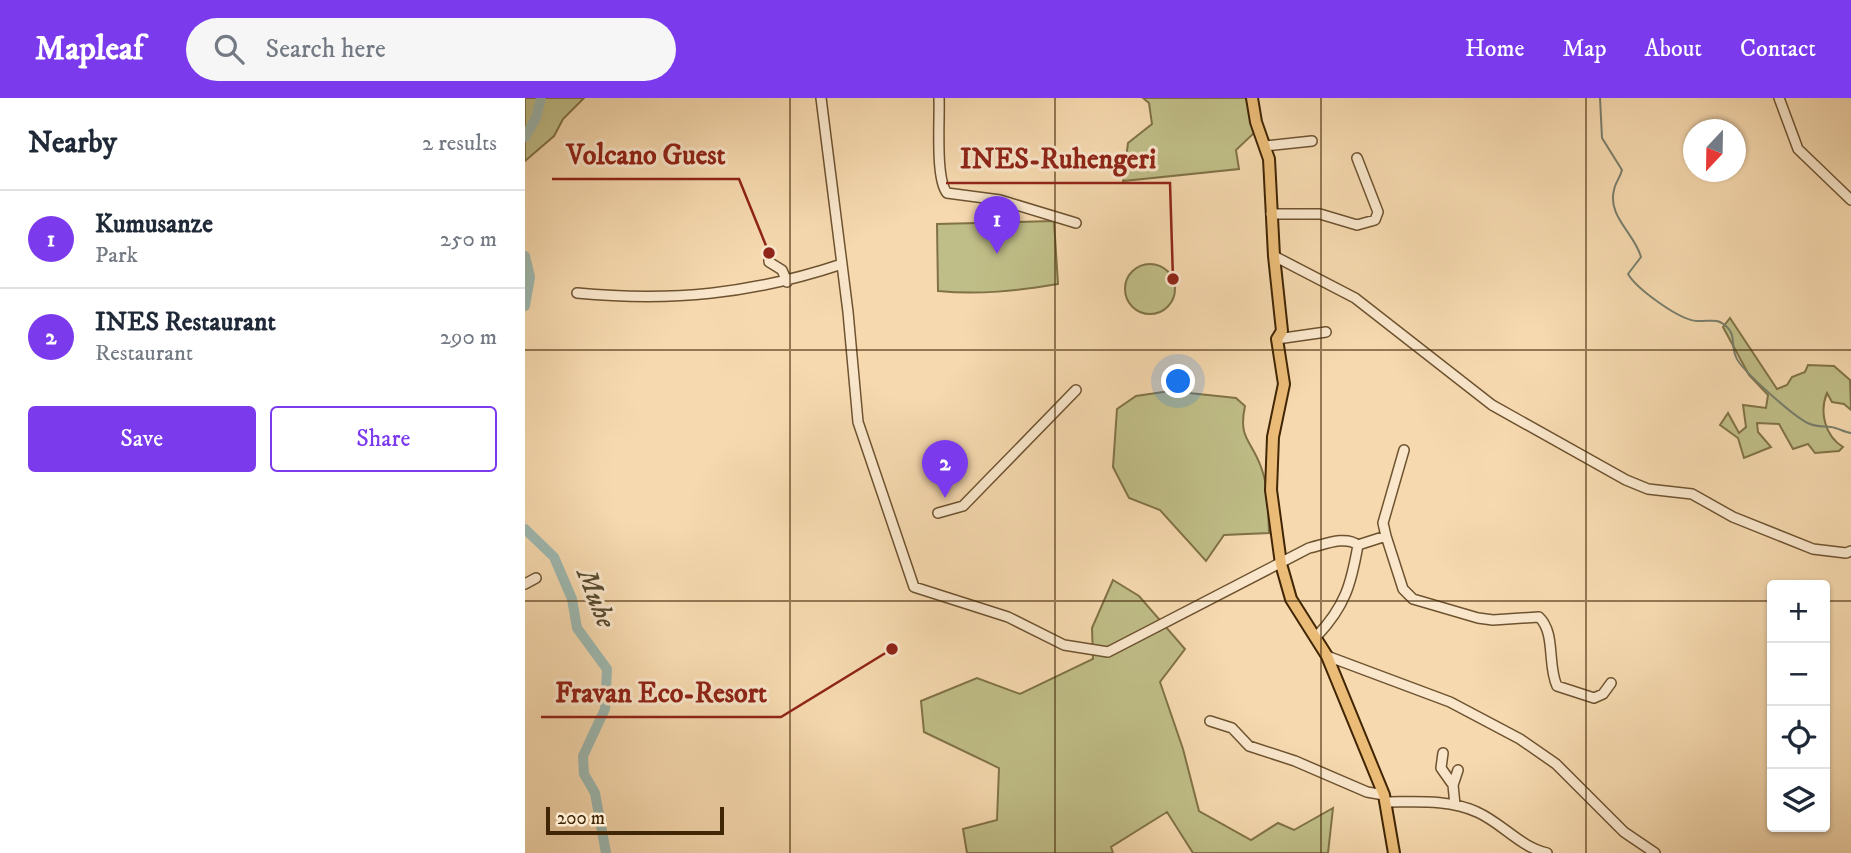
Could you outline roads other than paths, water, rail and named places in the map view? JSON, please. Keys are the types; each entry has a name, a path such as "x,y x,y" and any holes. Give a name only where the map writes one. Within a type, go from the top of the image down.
{"main road":[{"path":"1252,98 1271,173 1273,256 1282,331 1277,339 1284,384 1273,437 1271,490 1281,564 1291,599 1317,636 1327,656 1385,799 1394,853"}],"street":[{"path":"821,98 858,422 914,587 1008,617 1063,645 1108,652 1319,546 1341,541 1353,541 1358,545"},
{"path":"939,98 941,166 947,194 1000,200 1076,223"},
{"path":"1779,98 1798,149 1851,200"},
{"path":"1265,146 1312,141"},
{"path":"1271,214 1321,214 1357,225 1375,220 1378,212 1357,158"},
{"path":"769,251 768,262 782,270 787,282"},
{"path":"1273,256 1355,298 1492,405 1626,480 1647,489 1692,494 1733,517 1813,549 1846,553 1851,551"},
{"path":"577,293 667,298 703,296 745,286 787,282 842,264"},
{"path":"1277,339 1326,332"},
{"path":"938,513 963,506 1076,390"},
{"path":"1404,450 1383,523 1403,589 1413,599 1486,620 1539,617 1548,634 1550,666 1557,686 1594,698 1603,694 1611,683"},
{"path":"1358,545 1386,536"},
{"path":"1317,636 1336,615 1351,583 1358,545"},
{"path":"525,584 536,578"},
{"path":"1327,656 1450,702 1510,733 1556,764 1624,832 1655,853"},
{"path":"1210,721 1232,729 1249,746 1295,761 1385,799 1455,804 1478,812 1532,849 1547,853"},
{"path":"1443,752 1441,768 1453,785"},
{"path":"1455,804 1453,785 1458,770"}],"waterway":[{"name":"Muhe","path":"525,137 536,118 541,98"},
{"path":"1600,98 1602,138 1622,170 1615,185 1614,208 1641,257 1628,274 1649,295 1670,310 1689,319 1723,324 1730,330 1740,363 1793,413 1813,425 1851,433"},
{"name":"Muhe","path":"525,256 530,277 525,306"},
{"name":"Muhe","path":"525,529 554,557 572,599 577,628 607,669 605,709 583,756 584,774 595,793 606,853"}],"place":[{"name":"Volcano Guest","path":"769,253"},
{"name":"Kumusanze","path":"997,254"},
{"name":"INES-Ruhengeri","path":"1173,279"},
{"name":"INES Restaurant","path":"945,498"},
{"name":"Fravan Eco-Resort","path":"892,649"}]}
